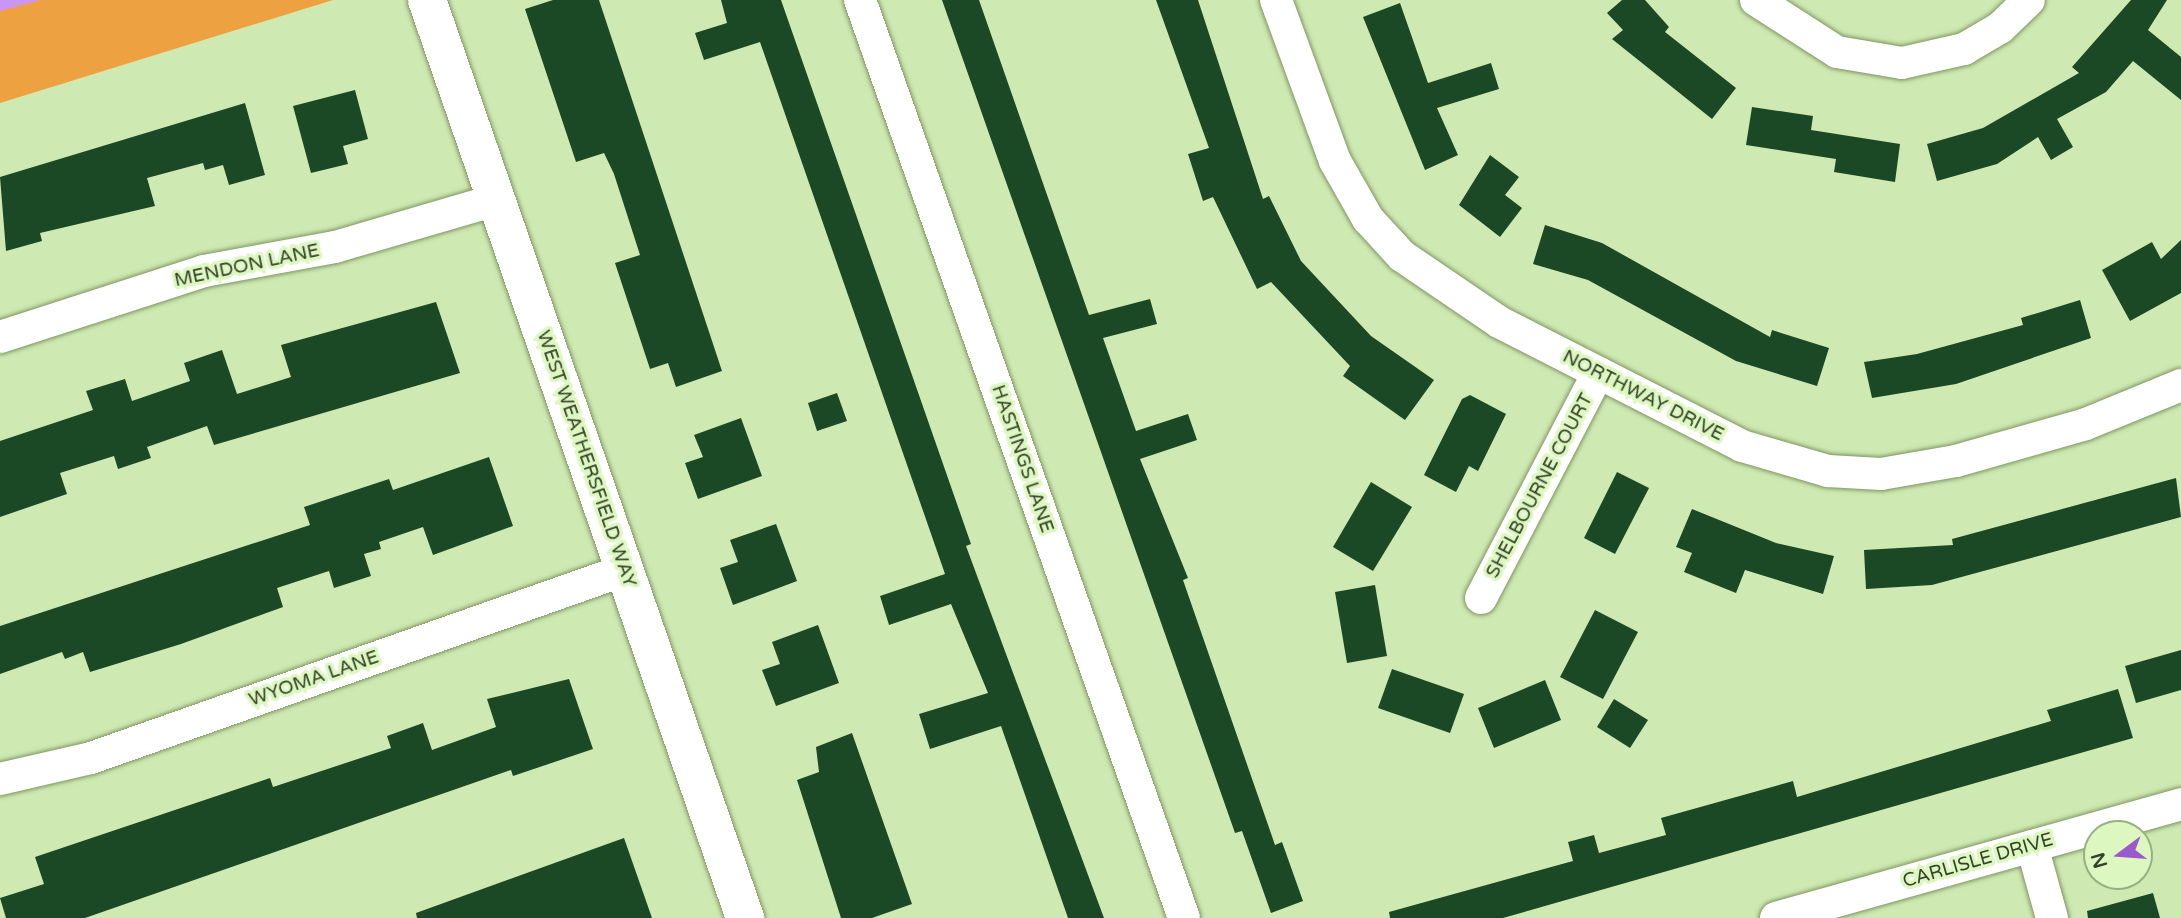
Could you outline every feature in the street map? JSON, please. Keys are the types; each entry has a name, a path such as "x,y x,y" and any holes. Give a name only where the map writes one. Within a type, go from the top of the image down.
{"street":[{"name":"WEST WEATHERSFIELD WAY","path":"427,0 745,918"},
{"name":"HASTINGS LANE","path":"860,0 1184,918"},
{"name":"NORTHWAY DRIVE","path":"1276,0 1335,161 1382,236 1426,278 1598,373 1772,458 1854,474 1956,461 2086,424 2181,385"},
{"path":"1756,0 1837,52 1902,63 1964,49 2000,29 2029,0"},
{"name":"MENDON LANE","path":"0,337 204,271 335,247 496,200"},
{"name":"SHELBOURNE COURT","path":"1481,598 1598,373"},
{"name":"WYOMA LANE","path":"0,779 91,758 625,570"},
{"name":"CARLISLE DRIVE","path":"1776,918 2181,804"},
{"path":"2032,846 2052,918"}],"shaded area":[{"path":"0,0 333,0 0,103"},
{"path":"0,0 41,0 0,11"}],"building":[{"path":"553,0 599,0 722,371 676,387 668,363 650,369 615,263 640,255 614,174 604,153 576,162 525,9"},
{"path":"721,0 781,0 971,544 966,546 1104,918 1068,918 1001,726 930,749 919,714 988,693 951,604 889,625 880,596 945,574 760,42 704,60 695,33 727,23"},
{"path":"942,0 979,0 1089,315 1150,299 1157,324 1103,338 1136,431 1188,414 1197,440 1140,459 1188,578 1183,580 1275,845 1282,842 1303,901 1271,913 1242,831 1235,833"},
{"path":"1156,0 1198,0 1263,199 1269,196 1301,261 1371,336 1434,380 1405,420 1343,376 1350,366 1271,282 1257,289 1213,197 1203,201 1188,154 1209,148"},
{"path":"1622,0 1645,0 1669,27 1665,32 1736,88 1712,119 1612,39 1623,30 1607,13"},
{"path":"2131,0 2167,0 2148,30 2181,57 2181,100 2133,61 2106,92 2057,119 2073,147 2051,160 2038,137 1997,164 1937,181 1927,144 1983,128 2079,73 2072,67"},
{"path":"1400,3 1428,83 1491,63 1499,89 1437,108 1458,155 1425,170 1363,17"},
{"path":"355,90 368,139 343,146 348,164 311,173 293,106"},
{"path":"245,103 265,175 229,185 223,165 205,170 203,163 147,178 155,206 40,233 42,241 6,251 0,177"},
{"path":"1752,107 1813,116 1811,130 1900,144 1895,182 1834,172 1836,159 1746,145"},
{"path":"1490,155 1519,177 1505,195 1522,208 1500,237 1459,205"},
{"path":"1545,225 1602,243 1770,337 1772,330 1829,348 1817,386 1736,361 1588,280 1533,264"},
{"path":"2181,240 2181,293 2130,321 2102,270 2152,242 2161,259"},
{"path":"2080,300 2091,338 1956,384 1872,398 1864,362 1917,354 2023,325 2021,318"},
{"path":"436,302 460,373 214,445 207,426 147,447 151,458 118,469 114,456 60,473 67,494 0,517 0,441 93,410 86,391 125,379 132,401 190,381 184,363 222,350 237,394 291,377 281,345"},
{"path":"837,393 847,421 817,431 808,403"},
{"path":"1470,395 1506,414 1478,471 1469,466 1456,492 1424,475 1462,399"},
{"path":"741,418 762,476 698,499 685,463 703,457 694,435"},
{"path":"489,457 513,526 433,555 423,527 379,542 381,549 364,554 371,576 334,588 329,571 277,588 283,607 181,644 90,672 83,652 65,659 62,652 0,674 0,626 310,525 304,507 389,479 393,490"},
{"path":"1617,472 1649,488 1615,554 1584,538"},
{"path":"2176,478 2181,517 1932,585 1866,589 1864,550 1953,545 1952,539"},
{"path":"1371,482 1412,507 1373,571 1333,547"},
{"path":"1692,509 1776,543 1834,556 1823,594 1745,570 1736,593 1684,572 1692,553 1676,547"},
{"path":"776,524 797,581 733,605 720,568 738,562 730,540"},
{"path":"1375,585 1387,656 1347,663 1335,592"},
{"path":"1595,610 1638,632 1603,699 1560,677"},
{"path":"818,625 839,683 776,706 762,670 780,664 772,642"},
{"path":"2181,650 2181,690 2136,703 2125,666"},
{"path":"1392,669 1464,694 1450,733 1378,708"},
{"path":"569,679 593,749 513,776 511,770 85,918 6,918 0,898 44,884 35,857 270,778 273,787 391,748 387,736 423,723 432,750 496,727 487,699"},
{"path":"1545,680 1561,720 1494,748 1478,708"},
{"path":"2118,689 2133,738 1503,918 1390,918 1389,912 1573,861 1568,842 1594,835 1599,853 1666,835 1661,818 1793,781 1797,797 2051,721 2047,710"},
{"path":"1614,699 1648,720 1630,748 1597,727"},
{"path":"852,733 912,904 872,918 841,918 797,780 819,772 816,747"},
{"path":"624,838 652,918 417,918 416,913"},
{"path":"2153,893 2160,918 2088,918 2087,911"}]}
